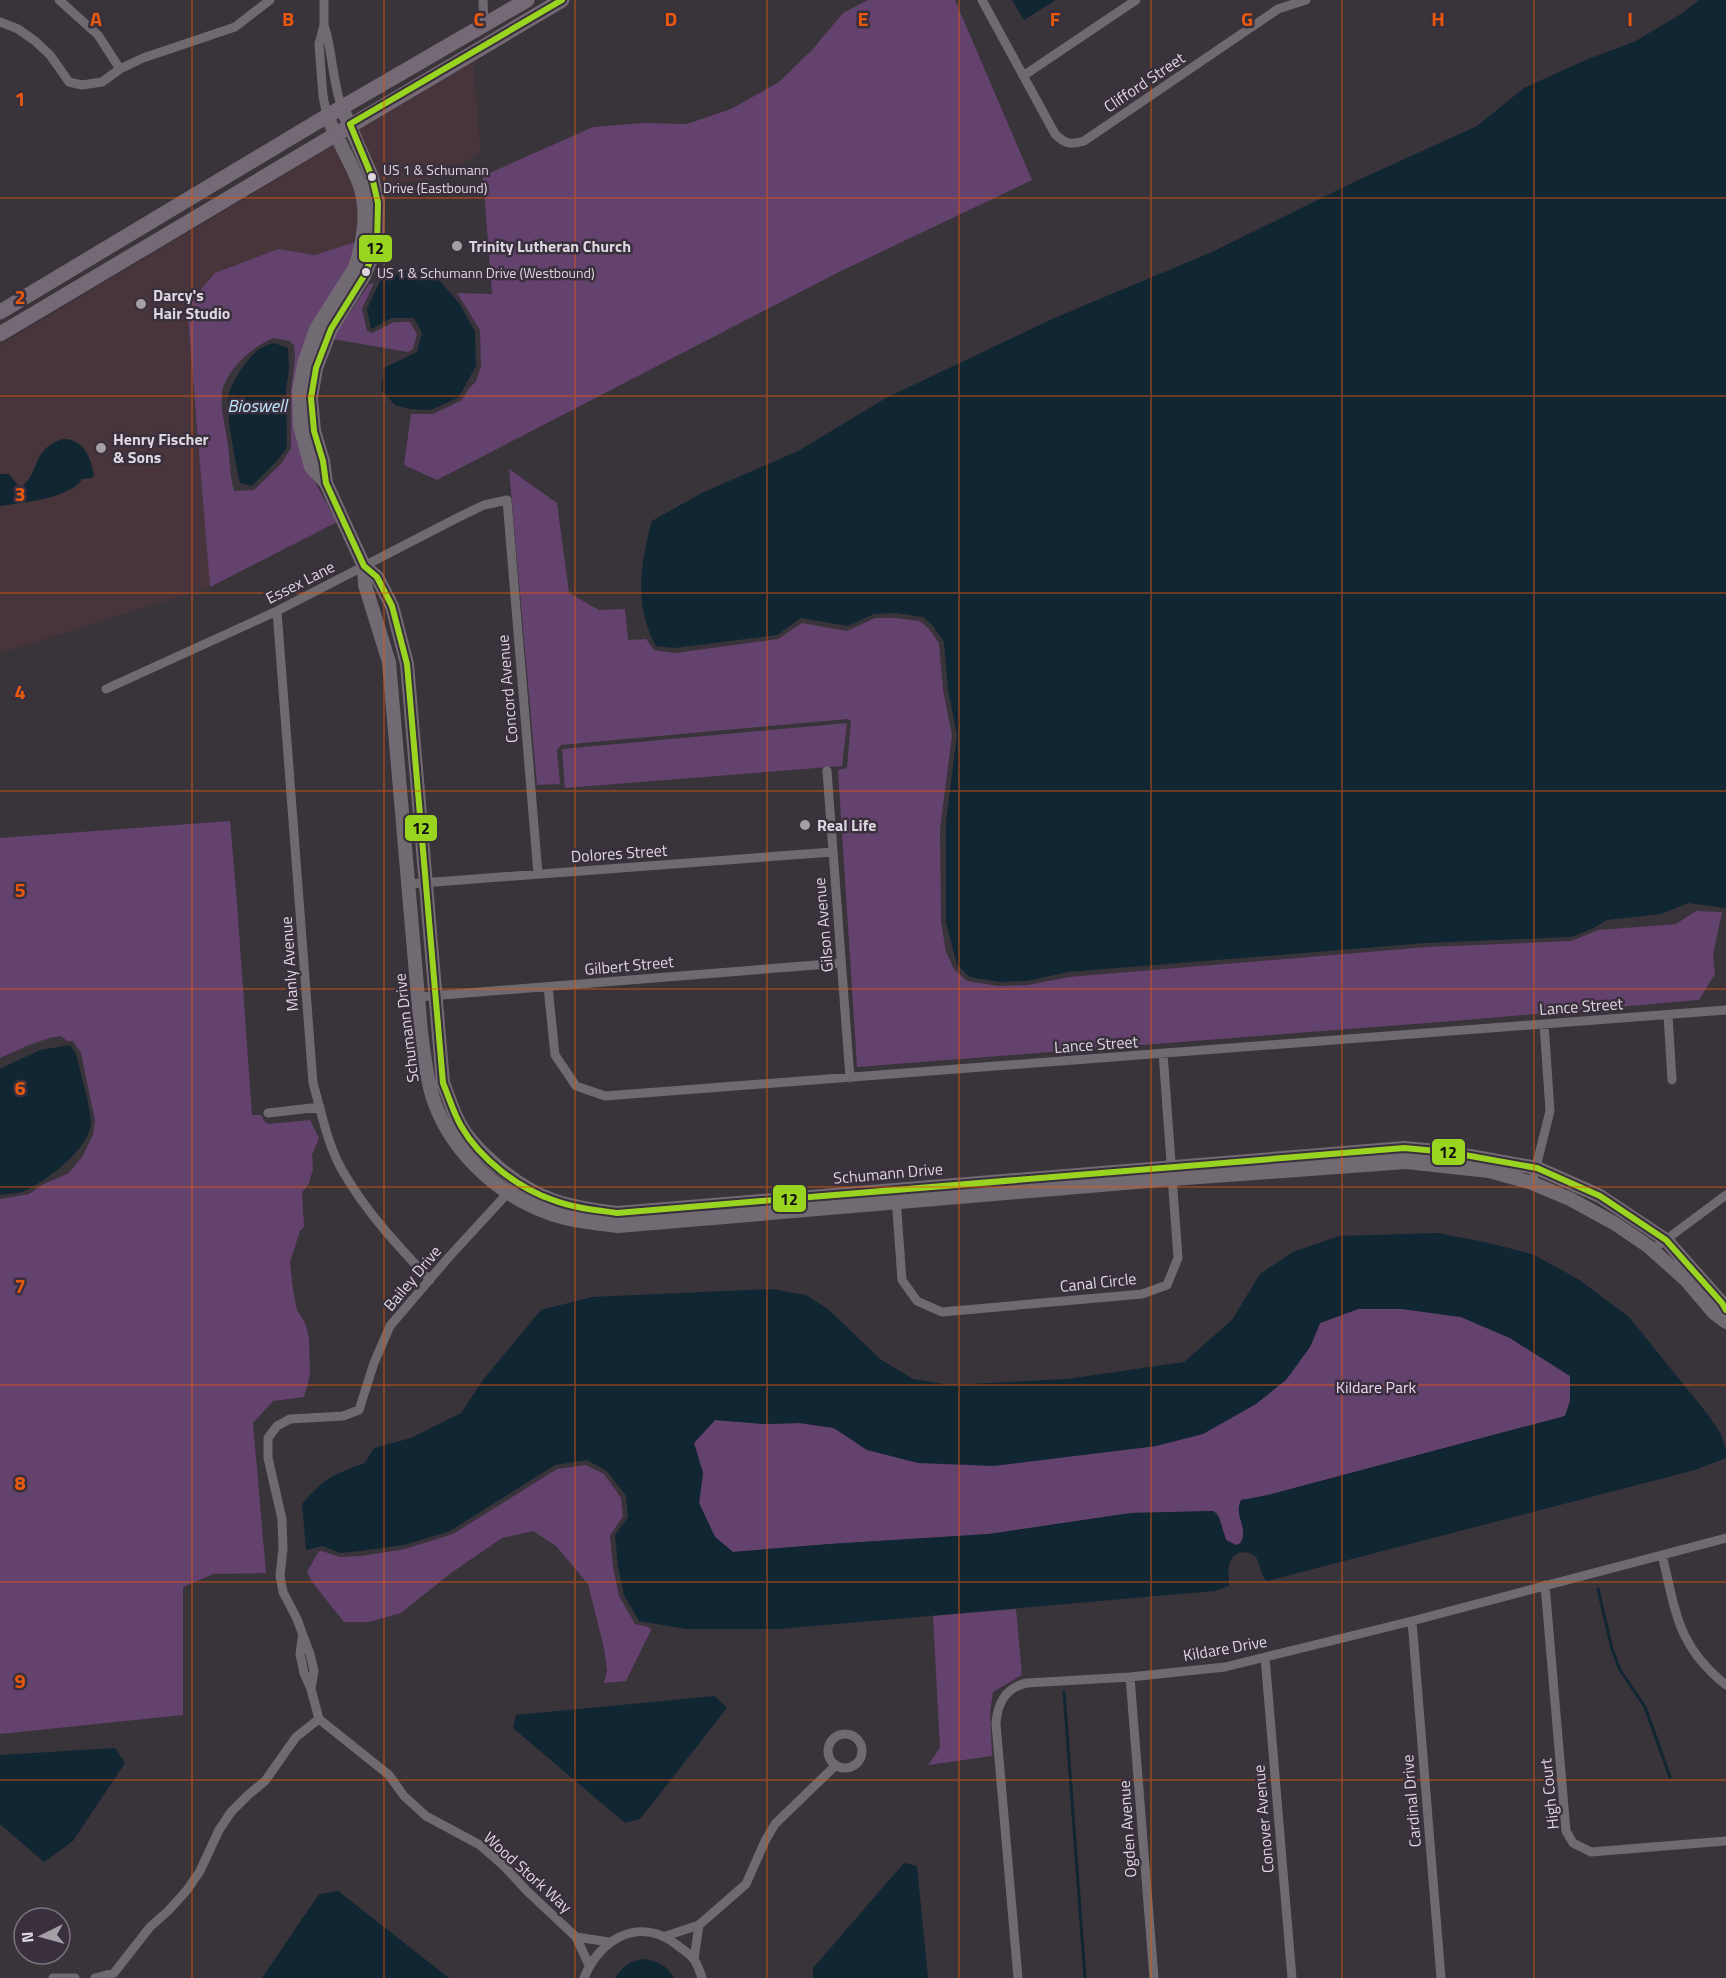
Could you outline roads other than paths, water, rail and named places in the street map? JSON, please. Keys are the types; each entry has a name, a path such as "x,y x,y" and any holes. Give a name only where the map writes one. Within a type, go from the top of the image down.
{"main road":[{"path":"0,312 327,116 527,0"},
{"path":"0,334 562,0"}],"street":[{"path":"59,0 98,35 120,69"},
{"path":"0,22 18,29 35,41 50,55 69,82 82,86 102,82 120,69 143,58 235,27 270,0"},
{"path":"324,0 324,25 319,44 327,116"},
{"path":"483,0 484,25"},
{"path":"982,0 1023,76 1136,0"},
{"path":"1278,9 1287,0"},
{"name":"Clifford Street","path":"1023,76 1056,134 1062,141 1073,145 1084,141 1278,9 1306,0"},
{"path":"324,25 330,42 332,70 342,108"},
{"name":"Schumann Drive","path":"342,108 372,177 378,203 376,245 364,276 331,329 316,368 311,398 314,431 323,461 326,483 364,566 365,585 389,666 418,997 427,1074 442,1121 473,1163 507,1194 547,1213 618,1226 896,1195"},
{"name":"Schumann Drive","path":"326,483 311,467 300,426 299,391 304,364 316,330 354,269 362,241 365,208 360,184 327,116"},
{"name":"Essex Lane","path":"106,689 276,611 484,505 507,500"},
{"name":"Concord Avenue","path":"507,500 538,874"},
{"name":"Schumann Drive","path":"364,566 377,577 392,606 407,664 443,1083 460,1125 482,1153 517,1183 545,1199 581,1209 616,1212 896,1195 1172,1173 1404,1148 1448,1152 1537,1168 1600,1196 1666,1240 1726,1310"},
{"name":"Manly Avenue","path":"276,611 313,1083 329,1140 344,1174 374,1218 430,1280"},
{"path":"389,666 407,664"},
{"path":"399,774 416,771"},
{"name":"Gilson Avenue","path":"827,771 850,1078"},
{"name":"Dolores Street","path":"408,884 832,852"},
{"name":"Gilbert Street","path":"418,997 842,963"},
{"name":"Lance Street","path":"548,987 555,1055 576,1086 605,1096 1726,1010"},
{"path":"1668,1015 1672,1080"},
{"path":"1532,1183 1550,1111 1544,1024"},
{"name":"Canal Circle","path":"896,1195 902,1280 917,1301 942,1312 1142,1294 1167,1285 1178,1258 1163,1053"},
{"path":"268,1113 320,1107"},
{"name":"Schumann Drive","path":"1172,1173 1406,1162 1489,1172 1532,1183 1570,1199 1614,1223 1652,1250 1686,1280 1714,1313 1726,1323"},
{"name":"Bailey Drive","path":"319,1719 311,1689 314,1671 310,1654 297,1619 283,1592 280,1576 283,1548 282,1518 268,1458 268,1438 277,1426 290,1419 343,1416 359,1410 374,1363 390,1326 517,1183"},
{"path":"1652,1250 1726,1195"},
{"name":"Kildare Drive","path":"1018,1978 996,1724 998,1709 1006,1694 1022,1684 1130,1677 1225,1667 1412,1621 1726,1538"},
{"path":"1662,1555 1686,1640 1699,1660 1726,1685"},
{"name":"High Court","path":"1545,1585 1566,1831 1573,1843 1591,1852 1726,1841"},
{"name":"Cardinal Drive","path":"1412,1621 1441,1978"},
{"name":"Conover Avenue","path":"1265,1658 1292,1978"},
{"name":"Ogden Avenue","path":"1130,1677 1154,1978"},
{"path":"95,1978 114,1976 150,1927 187,1890 200,1871 219,1830 231,1812 265,1781 296,1737 319,1719"},
{"name":"Wood Stork Way","path":"319,1719 389,1775 404,1796 426,1816 480,1845 488,1852 576,1937 589,1965"},
{"path":"666,1936 699,1924 746,1884 775,1824 836,1765"},
{"path":"694,1959 699,1924"},
{"path":"584,1978 589,1965 609,1942 616,1937 634,1932 666,1936 694,1959 702,1978"},
{"name":"Wood Stork Way","path":"576,1937 609,1942"},
{"path":"53,1978 75,1978"}],"water":[{"path":"1012,0 1056,0 1024,20"},
{"path":"1699,0 1726,0 1726,908 1688,903 1661,914 1607,920 1571,937 1426,943 1068,972 1027,981 999,982 970,977 957,965 946,922 946,823 957,735 948,689 944,642 933,626 923,617 896,613 874,614 848,626 801,618 777,635 674,648 656,646 644,616 641,585 644,552 652,521 702,493 800,450 886,398 1052,319 1212,252 1354,182 1477,126 1524,88 1588,59 1634,42 1681,14"},
{"path":"408,270 436,277 460,304 475,332 476,366 459,397 431,410 409,409 395,405 381,390 384,368 417,352 422,333 414,318 392,318 371,329 367,309 380,281"},
{"name":"Bioswell","path":"274,343 288,348 287,447 277,461 252,486 240,483 230,426 229,394 236,378 253,355 260,348"},
{"path":"63,439 76,442 85,451 93,469 92,478 82,479 68,491 57,495 0,506 0,474 9,474 18,486 23,486 29,480 46,448"},
{"path":"70,1045 76,1054 87,1097 91,1122 89,1132 76,1152 56,1171 24,1191 0,1195 0,1069 40,1050"},
{"path":"1437,1233 1532,1254 1578,1279 1629,1317 1709,1416 1721,1434 1726,1449 1726,1458 1695,1470 1267,1581 1254,1556 1247,1552 1239,1553 1232,1558 1229,1564 1229,1586 1215,1591 779,1629 686,1629 639,1621 624,1595 618,1566 615,1535 628,1517 626,1496 607,1471 587,1460 555,1465 450,1531 404,1545 360,1551 340,1553 323,1546 306,1550 302,1504 310,1495 330,1478 365,1463 374,1448 411,1438 461,1413 483,1380 541,1310 592,1297 772,1289 806,1295 828,1309 880,1359 913,1379 949,1385 1067,1379 1184,1362 1232,1320 1260,1274 1293,1252 1339,1236","holes":["1358,1309 1402,1309 1461,1317 1510,1338 1570,1376 1570,1401 1565,1416 1268,1495 1241,1500 1239,1512 1243,1538 1240,1544 1236,1545 1226,1540 1219,1517 1213,1511 1131,1513 989,1534 733,1552 715,1537 699,1503 703,1473 694,1443 715,1420 765,1424 800,1423 834,1428 867,1450 918,1463 994,1466 1156,1446 1203,1434 1256,1404 1286,1380 1310,1347 1320,1323"]},
{"path":"715,1696 727,1708 640,1819 625,1823 513,1728 516,1715"},
{"path":"115,1748 125,1763 73,1841 44,1862 0,1824 0,1755"},
{"path":"904,1863 917,1866 928,1978 813,1978 813,1968"},
{"path":"338,1891 449,1978 262,1978 319,1894"},
{"path":"643,1959 661,1964 674,1978 615,1978 627,1965"}],"waterway":[{"path":"1598,1589 1612,1649 1620,1670 1645,1707 1670,1777"},
{"path":"1064,1692 1085,1978"}],"place":[{"name":"US 1 & Schumann Drive (Eastbound)","path":"372,177"},
{"name":"Trinity Lutheran Church","path":"457,246"},
{"name":"US 1 & Schumann Drive (Westbound)","path":"366,272"},
{"name":"Darcy's Hair Studio","path":"141,304"},
{"name":"Henry Fischer & Sons","path":"101,448"},
{"name":"Real Life","path":"805,825"}],"park label":[{"name":"Kildare Park","path":"1376,1387"}]}
